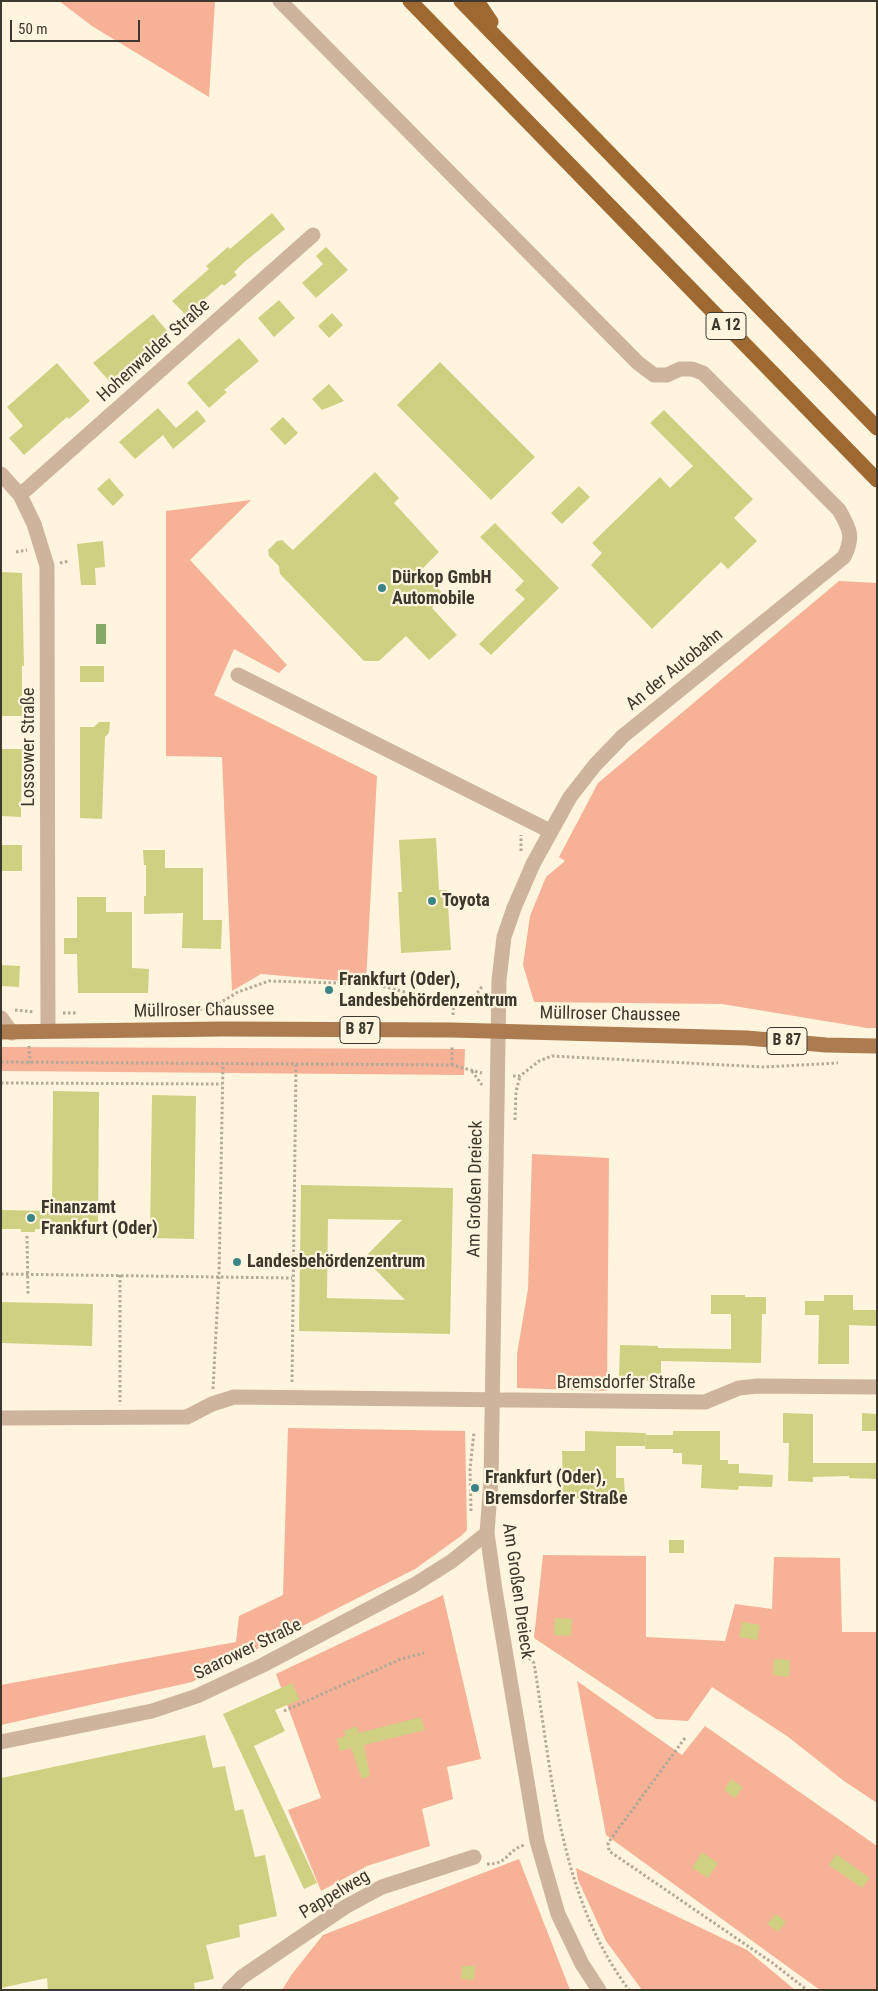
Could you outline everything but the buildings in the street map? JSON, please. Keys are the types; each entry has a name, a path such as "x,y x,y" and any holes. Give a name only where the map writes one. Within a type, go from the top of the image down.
{"highway":[{"name":"A 12","path":"410,1 877,480"},
{"name":"A 12","path":"461,1 877,428"},
{"path":"477,1 516,58"}],"main road":[{"name":"Müllroser Chaussee","path":"6,1033 222,1029 498,1031 748,1038 826,1045 877,1046"}],"street":[{"name":"An der Autobahn","path":"280,1 638,363 654,375 667,375 680,369 692,369 703,373 839,510 850,529 849,546 844,557 623,736 595,765 575,791 550,830 514,908 504,937 499,980 498,1031"},
{"name":"Hohenwalder Straße","path":"20,495 313,235"},
{"name":"Lossower Straße","path":"1,474 20,495 34,524 43,548 47,566 48,1032"},
{"path":"238,675 550,830"},
{"name":"Müllroser Chaussee","path":"6,1014 6,1033"},
{"name":"Am Großen Dreieck","path":"498,1031 491,1480 487,1533 537,1841 558,1914 582,1964 599,1990"},
{"name":"Bremsdorfer Straße","path":"1,1418 187,1417 212,1404 234,1398 705,1402 739,1388 758,1386 877,1387"},
{"name":"Saarower Straße","path":"1,1742 152,1711 197,1696 263,1665 414,1585 452,1561 487,1533"},
{"name":"Pappelweg","path":"229,1990 242,1977 345,1907 382,1887 474,1857"}],"path":[{"path":"177,1013 213,1007 238,992 270,982 374,984 428,998 454,1000"},
{"path":"6,1014 85,1013"},
{"path":"1,1062 452,1065 497,1075 520,1076 539,1061 552,1056 764,1067 842,1063"},
{"path":"212,1404 219,1276 223,1063"},
{"path":"292,1398 296,1064"},
{"path":"1,1082 222,1084"},
{"path":"27,1236 28,1294"},
{"path":"1,1274 292,1278"},
{"path":"120,1275 120,1417"},
{"path":"471,1513 470,1469 474,1430"},
{"path":"520,1650 534,1663 560,1824 573,1881 591,1926 629,1990"},
{"path":"284,1711 401,1659 424,1653"},
{"path":"685,1738 608,1843 609,1851 774,1964 807,1990"},
{"path":"474,1857 483,1864 499,1864 518,1847 537,1841"}],"shaded area":[{"path":"59,1 215,1 209,97 92,26"},
{"path":"251,500 190,560 287,665 279,673 234,649 214,695 377,776 366,983 261,974 232,991 222,757 166,756 166,511"},
{"path":"839,581 877,583 877,1028 867,1028 722,1004 534,1002 523,965 530,916 546,877 565,861 559,857 598,783"},
{"path":"96,624 106,624 106,644 96,644"},
{"path":"1,1047 465,1049 464,1075 1,1071"},
{"path":"532,1154 609,1158 607,1391 517,1388 517,1354 528,1289"},
{"path":"288,1428 465,1431 467,1530 415,1569 192,1682 1,1725 1,1685 236,1642 239,1616 283,1595"},
{"path":"543,1555 646,1556 646,1637 725,1641 735,1604 772,1609 774,1557 840,1558 842,1632 877,1632 877,1803 844,1781 787,1736 712,1687 688,1721 656,1719 534,1638"},
{"path":"443,1595 481,1759 447,1767 453,1799 422,1809 430,1846 367,1866 321,1891 288,1810 321,1798 276,1674"},
{"path":"577,1681 682,1755 705,1726 877,1846 877,1990 820,1990 606,1835"},
{"path":"519,1859 570,1990 282,1990 292,1974 323,1935"},
{"path":"576,1868 747,1950 795,1990 642,1990 606,1941 578,1880"}],"place":[{"name":"Dürkop GmbH Automobile","path":"382,588"},
{"name":"Toyota","path":"432,901"},
{"name":"Frankfurt (Oder), Landesbehördenzentrum","path":"329,990"},
{"name":"Finanzamt Frankfurt (Oder)","path":"31,1218"},
{"name":"Landesbehördenzentrum","path":"237,1262"},
{"name":"Frankfurt (Oder), Bremsdorfer Straße","path":"475,1488"}]}
